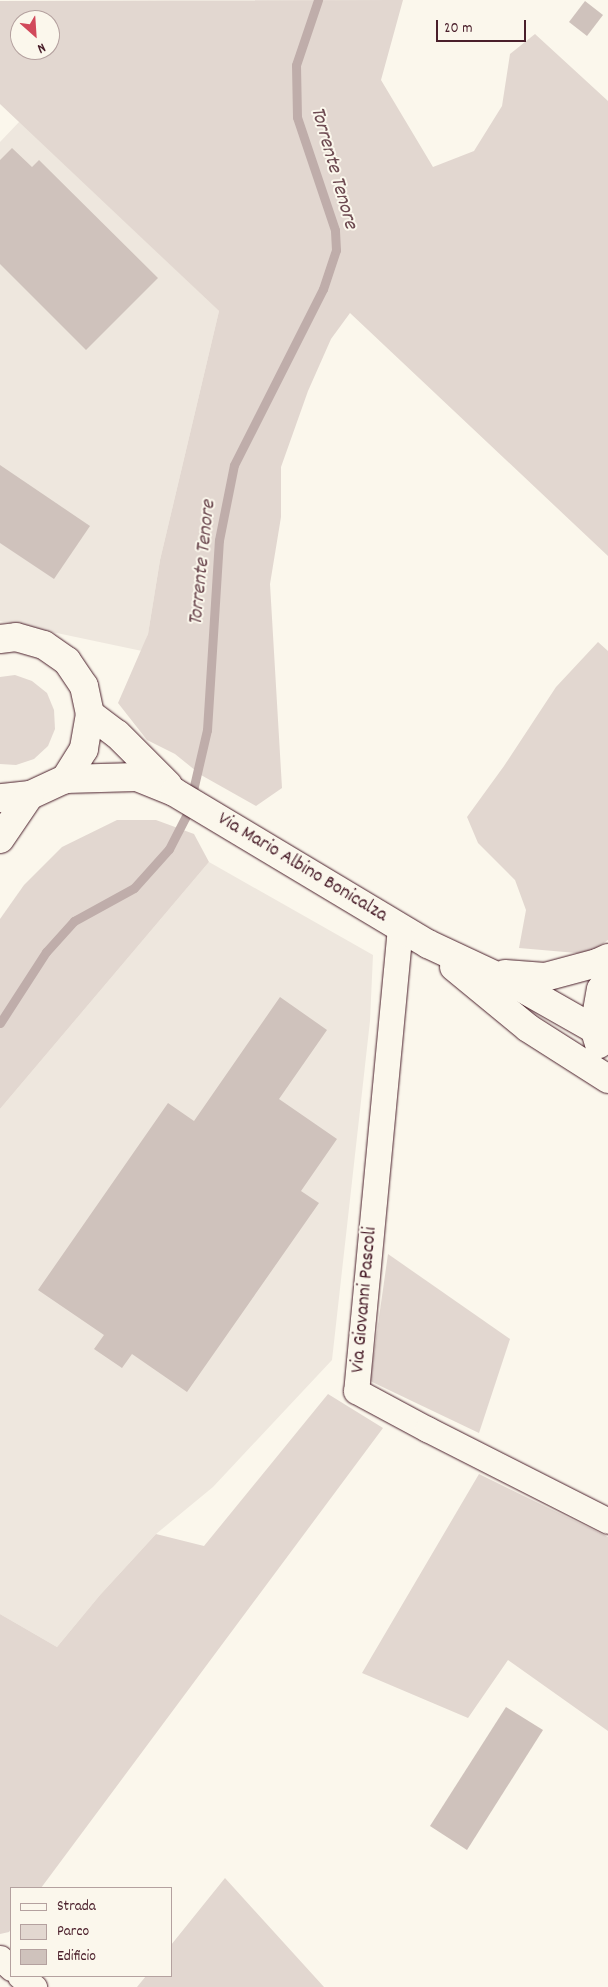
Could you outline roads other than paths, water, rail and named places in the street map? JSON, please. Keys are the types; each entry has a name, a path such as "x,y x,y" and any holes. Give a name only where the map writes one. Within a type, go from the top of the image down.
{"main road":[{"path":"0,639 16,637 44,645 67,661 84,686 90,714 84,749 66,779 30,795 0,798"},
{"name":"Via Mario Albino Bonicalza","path":"90,714 118,734 174,792"},
{"name":"Via Mario Albino Bonicalza","path":"66,779 137,777 174,792 428,944 520,987 603,1029"},
{"path":"0,839 30,795"},
{"name":"Via Mario Albino Bonicalza","path":"428,944 500,1006 535,1033 608,1079"},
{"path":"490,973 545,977 597,963 608,958"},
{"path":"608,979 601,990 608,1072"},
{"path":"500,1006 564,1028 603,1029"}],"street":[{"name":"Via Giovanni Pascoli","path":"400,927 356,1391 608,1521"},
{"path":"0,1958 10,1967"},
{"path":"21,1977 34,1987"}],"waterway":[{"name":"Torrente Tenore","path":"0,1023 46,952 74,921 134,888 169,849 188,812 207,730 219,540 234,465 323,289 336,250 335,230 297,117 296,65 318,0"}]}
